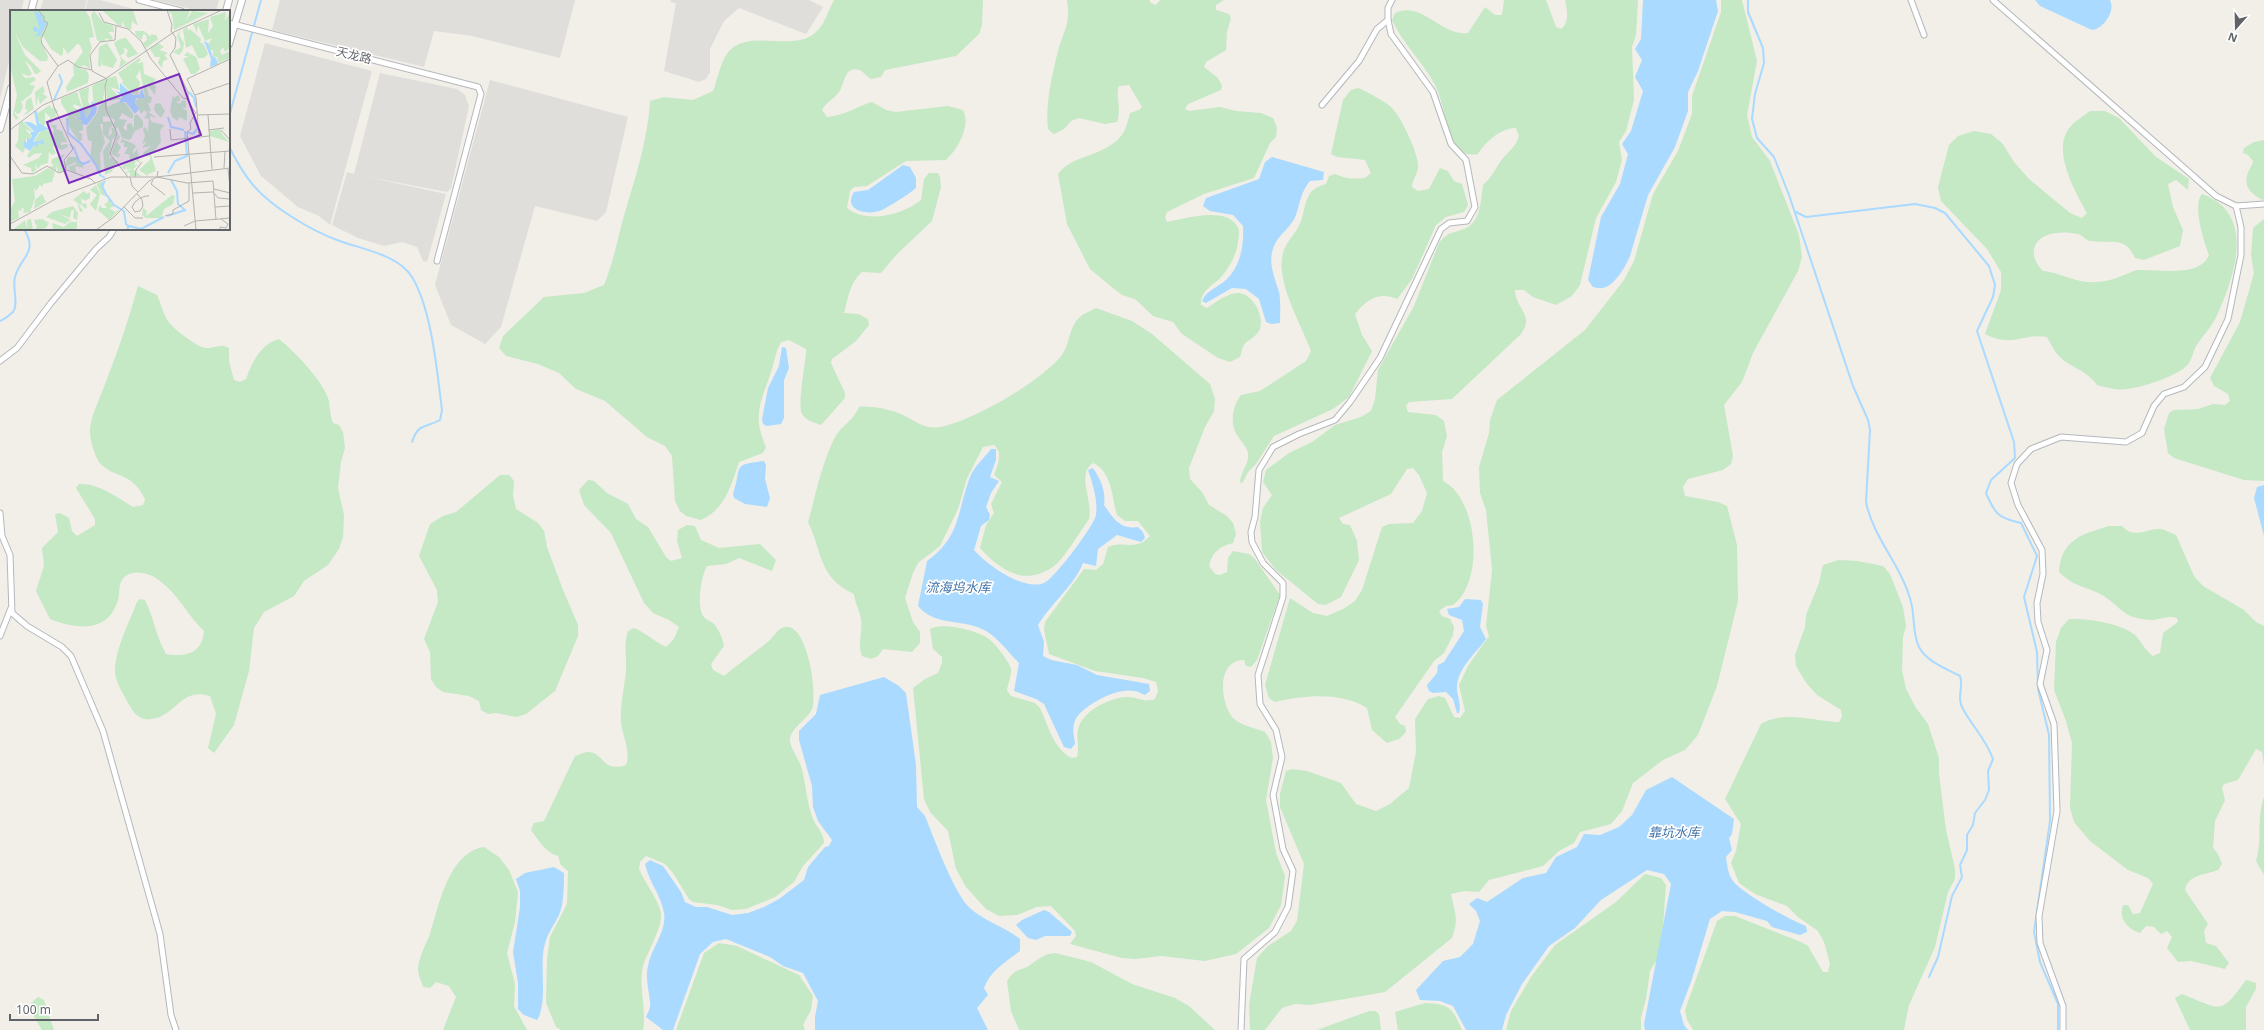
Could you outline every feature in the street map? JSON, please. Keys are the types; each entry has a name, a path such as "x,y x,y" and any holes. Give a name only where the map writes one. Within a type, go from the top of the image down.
{"street":[{"path":"31,10 34,0"},
{"path":"139,0 177,10"},
{"path":"226,10 229,0"},
{"path":"230,37 232,24 242,0"},
{"path":"1241,1030 1244,959 1275,932 1288,907 1293,871 1283,849 1273,795 1282,757 1276,730 1260,704 1258,675 1283,598 1284,587 1280,579 1263,563 1252,542 1257,475 1273,447 1299,434 1335,420 1350,402 1380,358 1438,232 1450,223 1467,221 1472,216 1475,207 1466,160 1451,144 1433,92 1391,34 1388,20 1388,8 1392,0"},
{"path":"1911,0 1924,35"},
{"path":"1993,0 2216,196 2236,206 2264,204"},
{"path":"1322,105 1359,61 1377,29 1388,20"},
{"name":"天龙路","path":"232,24 478,87 481,94 436,261"},
{"path":"0,129 10,92"},
{"path":"2063,1030 2063,1006 2040,943 2039,916 2057,811 2054,724 2040,684 2047,650 2038,622 2037,603 2043,574 2042,550 2018,504 2011,483 2017,464 2031,449 2061,437 2126,442 2142,433 2154,406 2164,394 2184,388 2205,367 2228,319 2241,255 2241,227 2236,206"},
{"path":"0,361 17,348 51,303 113,230"},
{"path":"0,513 2,536 10,555 12,613 27,626 62,647 72,656 103,731 160,934 171,1015 176,1030"},
{"path":"0,636 11,607"}],"shaded area":[{"path":"0,0 24,0 21,10 10,10 10,57 0,99"},
{"path":"43,0 87,0 84,10 40,10"},
{"path":"88,0 100,0 137,10 85,10"},
{"path":"155,0 219,0 216,10 195,10"},
{"path":"280,0 575,0 560,58 472,36 434,31 424,67 272,30"},
{"path":"671,0 809,0 823,7 806,34 739,8 724,21 710,49 710,72 706,79 699,82 664,71 676,3 670,2"},
{"path":"265,43 372,71 330,225 319,216 298,207 261,176 240,136"},
{"path":"380,73 457,89 465,95 469,106 451,188 447,192 363,176 446,194 427,262 423,261 417,247 402,242 384,246 358,238 332,225 347,172 354,174"},
{"path":"490,80 628,117 606,212 597,221 535,206 501,327 485,344 451,325 435,285"}],"green space":[{"path":"834,0 983,0 982,25 979,34 956,56 885,70 881,77 871,79 860,71 854,69 850,70 839,92 822,110 827,117 844,113 872,102 886,110 896,112 948,106 963,110 965,123 962,137 955,150 946,160 906,161 867,186 854,187 850,191 847,208 864,216 884,216 905,210 921,200 924,179 929,173 938,173 941,187 932,221 896,255 881,273 862,272 852,285 844,313 858,314 868,319 869,325 856,341 832,359 831,363 845,393 845,398 821,425 806,418 802,414 801,409 801,393 806,349 789,340 781,342 760,407 759,425 766,447 763,453 739,462 730,488 716,510 701,520 686,516 680,511 675,501 672,456 665,446 647,437 605,401 576,389 559,373 538,364 506,356 499,348 503,336 544,297 584,293 604,285 641,157 647,129 650,101 664,97 693,100 713,91 722,63 732,48 743,43 755,41 796,41 808,37 818,30 825,20"},
{"path":"1067,0 1149,0 1151,3 1156,5 1160,0 1224,0 1216,5 1216,10 1229,14 1231,18 1227,32 1226,50 1206,62 1204,67 1218,78 1222,86 1221,90 1188,104 1185,109 1189,111 1220,107 1236,111 1261,113 1273,118 1277,128 1276,137 1270,143 1254,178 1204,194 1167,212 1165,218 1167,222 1204,215 1214,215 1231,220 1238,228 1239,233 1237,246 1233,260 1222,276 1205,292 1201,300 1201,305 1207,308 1226,296 1238,293 1249,297 1257,307 1261,320 1259,331 1244,345 1240,357 1230,362 1218,358 1182,334 1173,322 1153,316 1135,299 1122,295 1090,269 1067,224 1058,174 1064,167 1114,143 1124,131 1130,113 1139,110 1142,107 1129,85 1119,86 1119,112 1117,122 1105,124 1079,118 1071,121 1064,129 1054,134 1048,129 1047,110 1053,70 1067,21"},
{"path":"1504,0 1546,0 1556,27 1561,29 1566,23 1567,19 1565,0 1638,0 1636,35 1632,47 1634,100 1626,131 1619,142 1622,160 1616,182 1596,218 1580,285 1572,296 1556,305 1533,297 1524,290 1515,290 1518,302 1524,312 1526,322 1520,335 1452,399 1409,402 1406,406 1408,412 1436,415 1444,421 1447,436 1442,452 1443,481 1455,490 1464,504 1470,522 1473,541 1473,560 1470,578 1463,594 1453,605 1446,606 1439,611 1442,616 1450,619 1454,627 1453,635 1444,653 1434,661 1395,717 1400,724 1405,726 1406,732 1399,739 1387,743 1372,730 1367,708 1357,703 1346,699 1322,696 1275,702 1269,698 1265,685 1290,598 1313,613 1327,616 1343,609 1355,601 1362,590 1382,527 1389,524 1413,523 1422,511 1427,493 1419,475 1413,468 1407,469 1391,494 1339,518 1343,524 1350,525 1357,541 1359,560 1341,597 1326,605 1318,604 1276,570 1262,552 1260,522 1263,508 1272,495 1263,482 1266,470 1289,453 1312,442 1335,425 1361,417 1371,411 1375,399 1378,370 1414,306 1439,243 1446,236 1466,228 1475,220 1481,203 1483,185 1489,179 1501,160 1515,145 1519,136 1516,128 1511,128 1494,136 1478,154 1471,155 1459,150 1452,137 1441,99 1435,85 1392,20 1395,13 1404,10 1414,11 1449,29 1468,33 1485,7 1495,15 1502,15"},
{"path":"1721,0 1742,0 1757,61 1747,115 1752,137 1770,161 1799,235 1802,257 1798,271 1753,353 1742,382 1724,405 1733,456 1731,464 1723,470 1688,479 1683,487 1685,496 1718,502 1727,506 1737,545 1738,601 1717,686 1698,735 1685,750 1663,760 1633,783 1622,811 1611,824 1580,832 1574,843 1559,851 1543,866 1489,880 1479,892 1464,891 1451,894 1456,921 1452,938 1385,992 1310,1005 1295,1004 1282,1008 1265,1030 1250,1030 1249,1005 1257,958 1268,946 1291,931 1297,921 1304,864 1280,807 1280,794 1286,771 1292,769 1307,771 1341,783 1356,804 1376,811 1390,804 1409,788 1416,752 1415,719 1428,699 1439,696 1445,698 1454,717 1460,718 1465,711 1459,685 1468,666 1489,636 1486,626 1492,570 1486,510 1480,493 1479,467 1489,433 1490,420 1497,400 1585,330 1624,280 1634,261 1653,194 1678,151 1692,114 1692,96 1721,12"},
{"path":"1358,88 1390,106 1404,127 1413,145 1418,161 1418,170 1412,187 1418,191 1429,189 1440,168 1448,171 1454,181 1462,184 1468,205 1464,212 1446,217 1436,225 1412,279 1397,299 1384,296 1373,298 1355,314 1362,335 1372,351 1349,397 1333,409 1274,436 1256,464 1248,472 1243,482 1240,483 1248,453 1234,427 1233,416 1235,405 1241,395 1260,391 1306,361 1311,351 1286,289 1281,264 1284,249 1301,221 1310,194 1314,190 1326,184 1329,176 1335,174 1349,178 1365,178 1371,173 1365,160 1337,157 1331,154 1343,100 1351,90"},
{"path":"2090,111 2105,111 2119,118 2156,157 2189,179 2188,190 2176,180 2168,184 2173,207 2183,230 2180,246 2144,260 2135,258 2127,246 2122,243 2089,241 2080,235 2072,233 2054,233 2042,237 2034,249 2035,260 2043,271 2076,280 2102,282 2120,277 2136,270 2178,271 2197,267 2204,262 2209,255 2202,233 2198,207 2199,199 2202,194 2219,203 2230,215 2235,230 2237,246 2235,264 2230,281 2216,318 2196,346 2188,364 2183,369 2168,377 2150,384 2130,389 2114,389 2097,385 2083,372 2061,358 2047,337 2038,336 2003,340 1985,334 2001,290 2001,272 1987,249 1941,201 1938,187 1949,145 1958,136 1974,131 1991,134 2003,144 2014,162 2029,179 2070,213 2082,218 2087,213 2071,182 2064,158 2063,146 2065,135 2071,126"},
{"path":"2264,140 2263,200 2256,196 2248,188 2246,180 2253,161 2248,155 2243,153 2244,148 2254,142"},
{"path":"2264,219 2264,481 2244,480 2174,458 2168,453 2164,429 2169,413 2174,410 2198,409 2213,404 2225,405 2230,401 2228,394 2214,386 2210,378 2240,322 2254,273 2251,255 2253,228"},
{"path":"138,286 157,295 170,324 185,337 205,348 223,346 229,348 229,361 234,380 240,382 246,379 254,360 262,349 273,341 279,339 301,359 315,376 326,393 333,423 339,425 343,432 345,448 341,462 338,488 344,515 343,537 339,549 328,565 304,581 294,596 264,612 254,628 249,671 234,725 214,753 208,748 216,714 210,696 200,694 192,695 160,717 143,719 132,710 116,680 115,672 117,654 137,602 140,599 145,600 166,654 186,654 192,652 200,645 203,639 204,631 166,586 156,578 146,574 135,572 126,576 122,580 118,600 113,611 107,619 99,624 90,626 70,625 50,619 36,591 44,566 42,548 58,532 55,514 60,513 69,518 72,531 77,536 95,525 95,519 76,488 79,484 86,484 100,488 133,507 143,505 145,499 134,483 110,471 99,462 93,448 90,433 93,415 119,347"},
{"path":"1096,308 1132,321 1152,334 1210,384 1215,399 1214,411 1205,427 1189,468 1190,479 1202,492 1209,505 1227,516 1233,523 1236,534 1233,543 1217,550 1212,557 1209,566 1215,574 1220,575 1227,572 1228,558 1233,551 1249,554 1255,559 1280,595 1257,660 1251,667 1246,666 1244,660 1235,662 1229,667 1225,674 1223,693 1225,703 1233,718 1244,725 1265,732 1271,742 1273,758 1266,800 1276,853 1285,876 1281,905 1269,928 1236,954 1205,961 1161,956 1136,959 1122,958 1070,944 1076,936 1075,931 1051,906 1037,907 1017,915 999,916 986,909 966,887 956,869 948,831 930,812 924,799 913,688 925,679 938,673 942,663 942,657 933,649 930,629 942,626 958,628 981,634 993,642 1010,665 1011,671 1007,690 1011,696 1035,703 1040,708 1056,743 1072,758 1077,757 1077,733 1079,726 1082,720 1093,710 1114,699 1132,697 1144,700 1155,699 1158,691 1156,682 1143,678 1095,671 1049,654 1044,630 1045,622 1084,569 1096,570 1103,564 1108,547 1114,545 1135,545 1145,541 1150,536 1138,521 1125,521 1117,515 1108,478 1104,472 1093,463 1088,468 1085,480 1090,511 1089,519 1063,557 1054,566 1043,572 1023,576 1014,574 1005,569 980,548 986,525 994,513 991,504 1002,482 994,475 999,459 999,452 997,448 994,445 983,447 967,478 958,509 940,546 918,563 913,573 905,598 913,622 920,632 920,643 912,652 883,649 878,656 871,659 862,656 860,642 861,618 854,594 842,587 828,572 823,563 808,522 829,449 837,434 854,416 859,407 875,407 893,411 925,426 935,428 970,417 1023,388 1052,365 1065,351 1076,321 1083,314"},
{"path":"500,475 509,475 514,481 513,495 516,509 538,523 544,531 547,547 578,625 578,636 555,691 526,714 517,717 496,713 488,714 481,710 479,701 469,696 443,692 436,687 431,679 430,652 424,639 438,602 437,590 419,556 430,524 443,516 456,512"},
{"path":"588,480 594,481 607,493 628,504 636,519 648,527 666,557 671,561 682,558 677,541 678,530 687,525 695,526 701,540 719,548 760,544 776,560 772,571 739,558 726,564 707,566 705,571 701,584 700,607 705,618 716,626 723,640 724,646 711,664 713,670 724,676 769,641 776,632 785,627 793,628 799,636 805,647 812,675 812,709 807,717 792,732 790,741 801,766 808,804 812,816 823,836 824,843 803,866 794,882 775,897 746,909 732,910 717,905 693,902 689,899 673,873 665,864 646,856 640,862 639,869 657,902 661,913 660,925 643,966 641,982 644,1014 643,1030 561,1030 556,1027 546,1003 547,960 550,937 567,904 568,871 561,865 558,856 546,849 531,830 534,823 544,821 575,756 588,752 597,755 612,766 618,767 626,765 628,755 622,729 621,716 626,671 625,646 628,631 634,628 666,647 674,639 679,627 669,620 653,613 644,603 611,533 584,505 579,490"},
{"path":"2109,526 2122,526 2131,532 2136,533 2161,529 2176,535 2194,576 2203,586 2244,610 2256,622 2264,626 2264,765 2262,752 2256,749 2238,780 2224,784 2222,788 2225,800 2215,821 2213,848 2218,854 2222,864 2218,870 2194,878 2187,885 2185,890 2208,924 2204,931 2206,943 2216,946 2229,963 2225,969 2191,961 2178,962 2167,948 2172,937 2167,931 2161,934 2154,927 2146,926 2140,933 2125,923 2122,915 2123,905 2128,905 2133,914 2140,913 2153,884 2148,878 2128,870 2090,841 2074,822 2070,808 2072,743 2066,721 2054,690 2056,642 2061,628 2069,619 2094,620 2113,624 2135,635 2153,656 2160,653 2163,633 2178,622 2177,618 2174,617 2153,620 2141,619 2127,614 2102,595 2075,584 2059,572 2064,552 2069,545 2082,535"},
{"path":"1838,560 1858,561 1883,566 1890,574 1903,607 1906,626 1903,637 1902,670 1906,689 1916,708 1928,724 1939,758 1939,774 1946,830 1955,869 1955,879 1948,892 1935,947 1909,1005 1904,1030 1693,1030 1687,1020 1685,1010 1717,921 1725,916 1735,916 1801,942 1808,946 1823,972 1828,972 1830,964 1824,942 1818,931 1798,917 1787,906 1755,894 1739,883 1731,863 1736,851 1741,824 1725,799 1761,724 1770,720 1789,717 1839,722 1842,717 1841,710 1817,695 1807,684 1796,666 1795,655 1805,627 1806,615 1819,583 1823,565"},
{"path":"2264,797 2264,875 2256,861 2259,845 2260,813"},
{"path":"484,847 499,857 509,870 518,892 515,922 507,953 515,984 514,1006 527,1030 443,1030 456,997 449,986 436,982 430,988 423,987 419,974 419,961 430,934 447,882 454,869 462,859 472,851"},
{"path":"1645,874 1661,878 1666,885 1661,953 1650,971 1646,999 1641,1018 1641,1030 1506,1030 1511,1011 1531,977 1555,945 1616,902"},
{"path":"719,943 737,946 799,975 813,996 811,1010 803,1025 805,1030 676,1030 704,953"},
{"path":"1055,953 1091,962 1132,984 1175,998 1189,1006 1215,1030 1019,1030 1011,1011 1007,981 1016,971 1027,967 1044,956"},
{"path":"2246,980 2256,983 2256,989 2246,1007 2246,1030 2190,1030 2175,998 2182,994 2205,1004 2219,1006 2231,1000"},
{"path":"38,997 44,1000 54,1030 42,1030 34,1017 31,1003"},
{"path":"1425,1003 1445,1006 1450,1009 1456,1017 1462,1030 1398,1030 1395,1012"},
{"path":"1369,1011 1375,1011 1379,1014 1381,1030 1317,1030"}],"water":[{"path":"1643,0 1716,0 1718,11 1698,71 1688,92 1688,111 1675,147 1648,195 1630,256 1623,270 1611,284 1606,287 1598,288 1593,287 1588,280 1601,217 1620,184 1628,154 1622,144 1631,131 1643,91 1635,77 1642,60 1635,49 1641,39"},
{"path":"2035,0 2110,0 2111,9 2110,14 2104,23 2092,30 2040,6"},
{"path":"1272,157 1324,172 1323,180 1310,181 1302,194 1294,219 1278,238 1273,249 1271,261 1280,296 1280,323 1271,324 1266,322 1259,299 1246,289 1232,288 1206,303 1202,301 1210,291 1227,279 1236,267 1241,254 1243,233 1243,226 1233,215 1210,211 1203,206 1206,198 1259,179 1265,162"},
{"path":"903,165 910,167 916,178 916,188 895,203 877,212 864,212 854,208 851,204 851,198 854,192 868,190"},
{"path":"782,347 786,348 789,368 784,380 784,418 781,424 767,426 763,424 762,419 768,388 779,366"},
{"name":"流海坞水库","path":"991,449 996,449 996,460 990,477 999,481 991,493 986,507 990,515 989,520 981,526 974,550 987,563 1006,575 1026,583 1044,583 1064,563 1094,521 1096,515 1096,498 1088,470 1093,468 1102,486 1104,505 1118,522 1126,527 1138,527 1143,532 1145,538 1141,542 1117,535 1098,549 1096,566 1083,563 1075,578 1038,625 1044,642 1043,656 1051,660 1077,665 1097,675 1149,684 1150,691 1145,695 1127,690 1111,694 1095,702 1081,712 1074,723 1073,730 1075,744 1071,749 1064,747 1044,704 1036,699 1014,691 1019,663 995,638 986,631 977,627 933,617 925,613 918,606 927,561 938,552 952,533 970,477"},
{"path":"764,461 766,465 765,479 770,498 767,507 745,504 734,498 733,494 740,468 746,464"},
{"path":"2264,485 2264,536 2254,498 2257,487"},
{"path":"1465,599 1481,600 1483,604 1480,627 1486,639 1468,660 1458,678 1457,689 1460,709 1459,713 1457,713 1453,699 1446,692 1433,693 1429,691 1427,685 1437,673 1438,665 1444,662 1464,631 1462,620 1449,615 1447,609 1459,607"},
{"path":"884,677 899,686 906,693 916,765 917,807 925,816 957,891 970,908 976,913 1020,939 1020,951 994,972 984,988 988,995 977,1008 988,1030 815,1030 815,1017 818,1001 803,973 783,966 770,957 726,939 713,942 700,954 673,1030 663,1030 646,1017 650,1004 647,971 652,953 663,927 664,913 658,894 649,877 645,864 650,860 663,866 681,892 685,902 696,907 707,907 732,915 748,913 764,907 779,899 804,880 808,867 825,847 829,846 832,840 818,821 813,807 812,786 799,740 799,731 816,714 820,695"},
{"name":"靠坑水库","path":"1672,777 1734,819 1732,834 1729,838 1732,850 1726,857 1731,879 1746,892 1767,906 1806,926 1807,932 1800,935 1772,927 1767,921 1735,912 1722,911 1710,919 1692,979 1680,1011 1684,1025 1688,1030 1645,1030 1644,1024 1671,884 1664,874 1647,870 1601,900 1575,928 1549,946 1522,984 1506,1015 1502,1030 1466,1030 1453,1006 1440,1001 1420,1000 1416,990 1443,961 1460,957 1473,944 1480,921 1476,911 1469,904 1477,898 1487,902 1523,878 1546,873 1556,857 1577,847 1584,834 1600,835 1619,827 1632,815 1646,790"},
{"path":"554,867 564,873 563,900 559,915 549,933 544,947 543,997 540,1014 537,1020 524,1015 518,1009 518,983 513,952 520,907 520,891 516,879 525,873"},
{"path":"1044,910 1049,912 1072,932 1070,936 1045,936 1036,940 1028,938 1016,925 1022,920"}],"waterway":[{"path":"230,113 261,0"},
{"path":"1748,0 1748,12 1763,48 1764,63 1755,94 1752,119 1757,138 1774,157 1789,195 1853,386 1868,420 1870,430 1866,502 1870,515 1875,528 1907,589 1912,607 1915,636 1919,647 1922,652 1932,661 1960,676 1961,705 1987,745 1993,759 1988,771 1989,790 1985,800 1975,813 1973,825 1967,835 1967,850 1960,865 1962,877 1952,896 1938,957 1929,977"},
{"path":"230,148 253,185 270,201 292,217 326,236 378,253 398,263 406,269 412,277 419,291 429,324 436,360 442,410 440,420 420,429 414,436 412,442"},
{"path":"1796,212 1806,217 1915,204 1935,208 1945,213 1989,266 1995,285 1993,297 1977,331 2014,442 2015,458 1991,480 1986,493 1992,506 1998,514 2007,519 2021,523 2037,556 2024,597 2037,652 2038,689 2049,735 2050,821 2034,932 2040,962 2058,1004 2058,1030"},
{"path":"0,321 7,317 15,309 14,281 17,270 27,254 30,244 24,230"}]}
